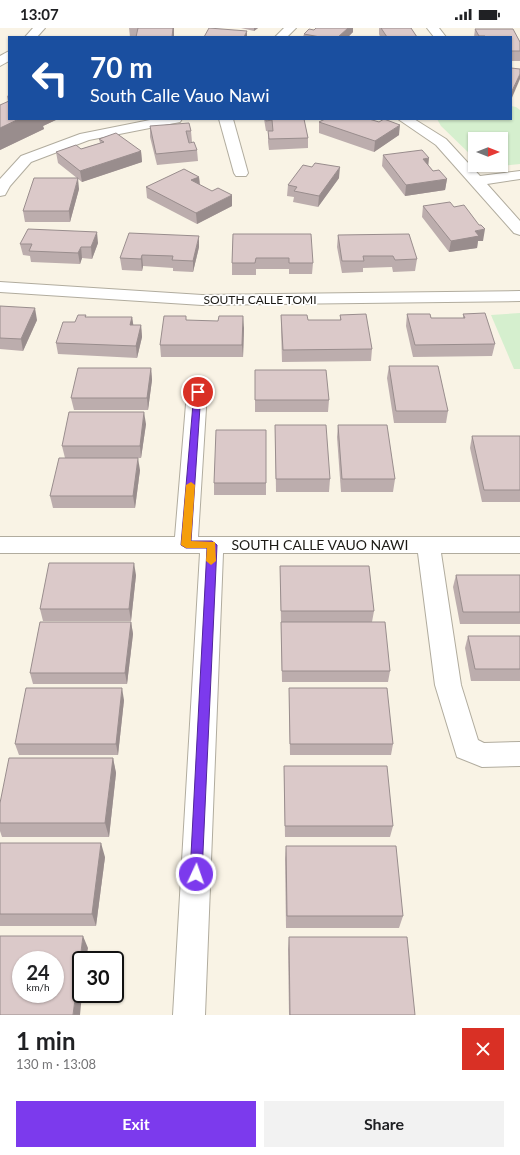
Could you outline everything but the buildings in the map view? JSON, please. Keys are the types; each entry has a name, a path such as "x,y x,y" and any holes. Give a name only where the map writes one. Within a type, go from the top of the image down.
{"street":[{"path":"31,36 39,28"},
{"path":"282,36 290,28"},
{"path":"433,28 439,36"},
{"path":"0,62 8,56"},
{"path":"0,192 3,184 26,158 85,137 170,120"},
{"path":"226,120 241,173"},
{"path":"407,120 441,142 520,230"},
{"path":"476,181 520,175"},
{"name":"SOUTH CALLE TOMI","path":"0,287 202,300 328,300 520,296"},
{"path":"190,1015 199,545 198,392"},
{"name":"SOUTH CALLE VAUO NAWI","path":"0,545 520,545"},
{"path":"428,545 448,685 466,748 482,755 520,754"}],"green space":[{"path":"512,106 520,110 520,164 508,165 508,132 468,132 468,152 441,126 438,120 512,120"},
{"path":"520,313 520,369 514,369 491,315"}],"slow traffic":[{"path":"191,485 186,545 212,545 211,561"}],"route":[{"path":"196,874 212,545 186,545 198,392"}]}
